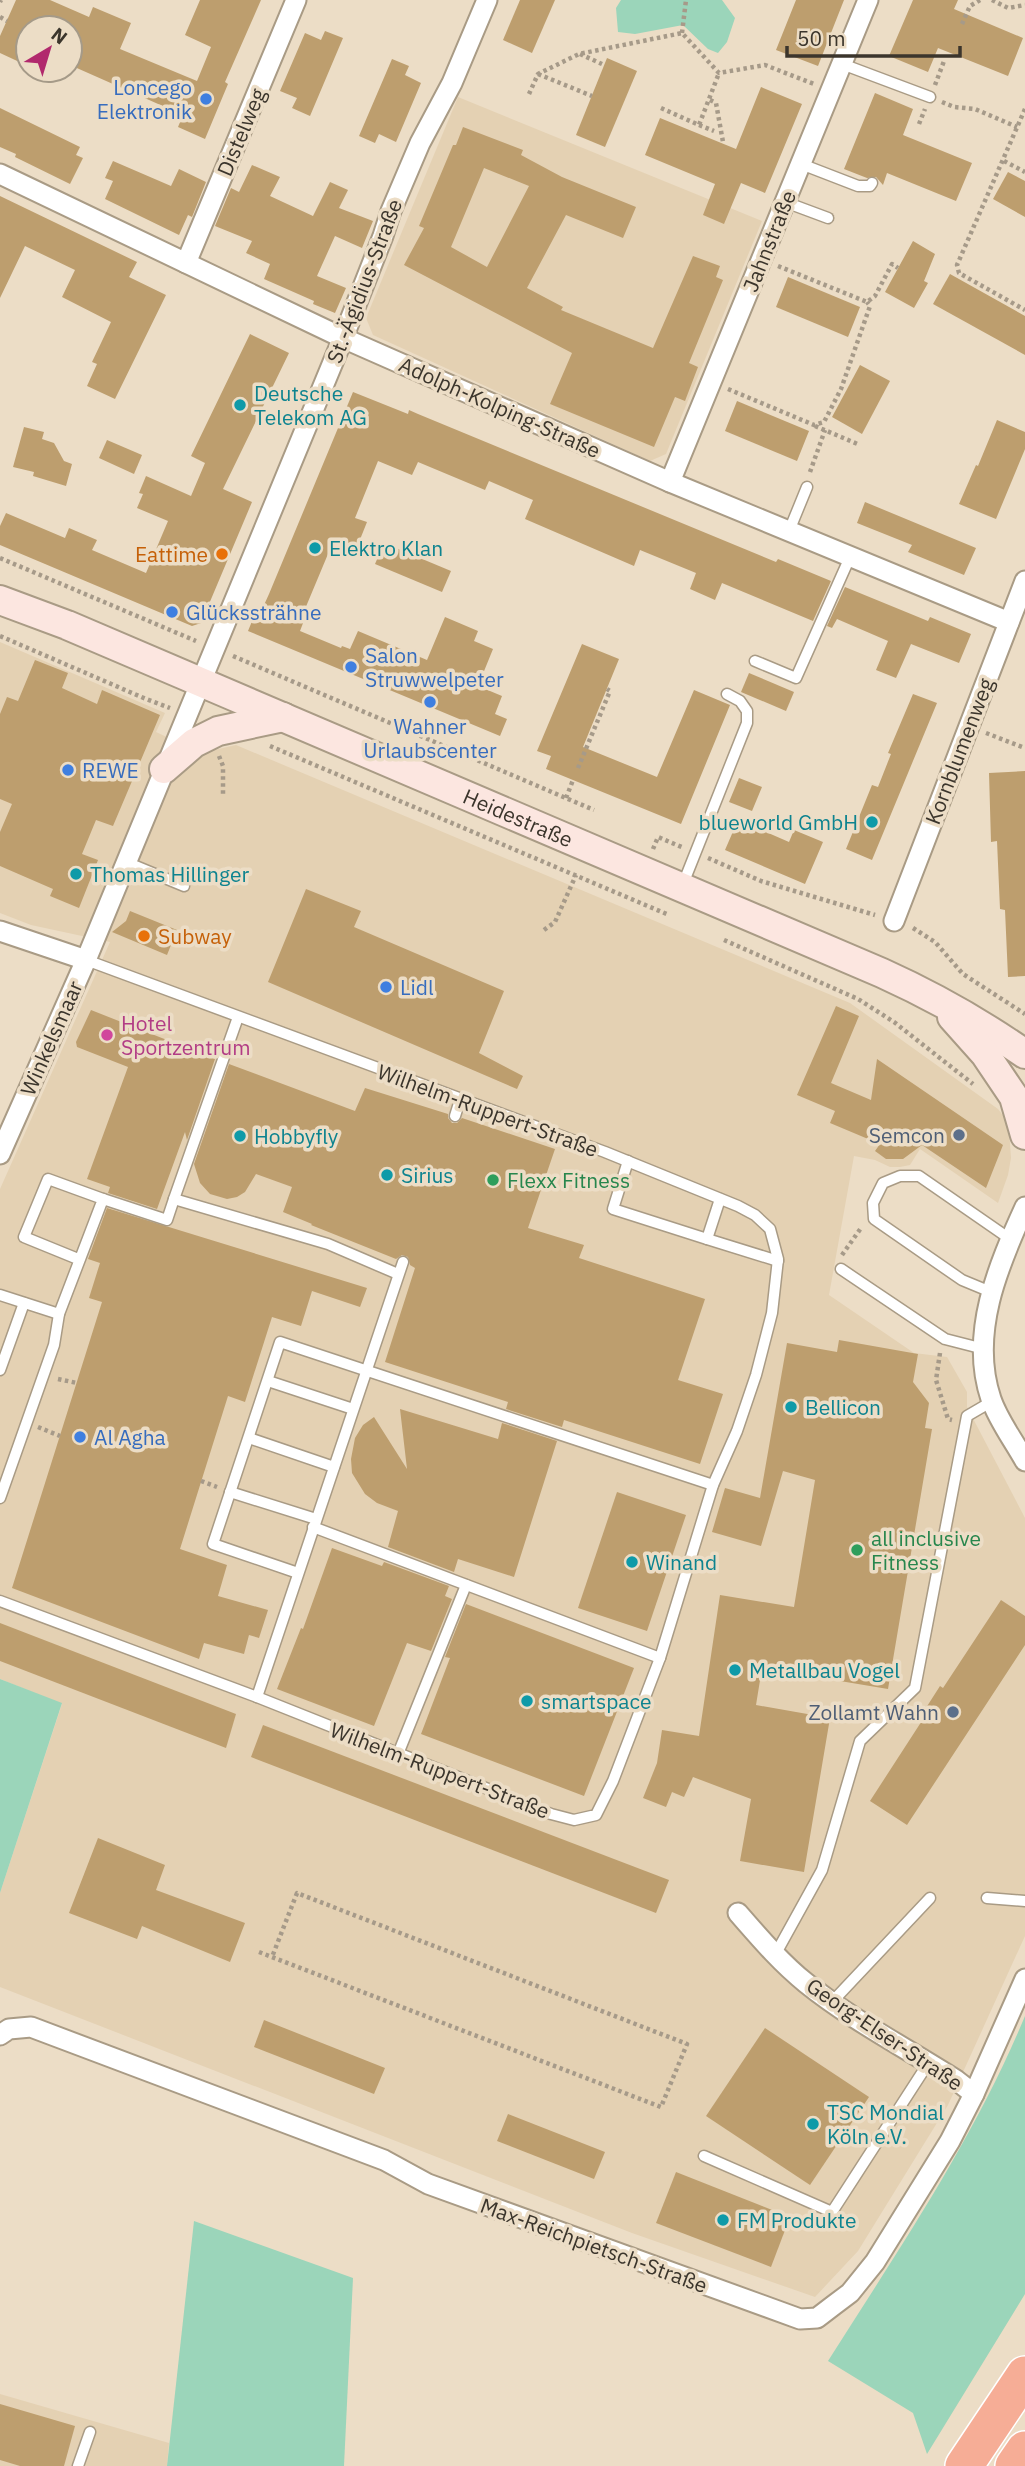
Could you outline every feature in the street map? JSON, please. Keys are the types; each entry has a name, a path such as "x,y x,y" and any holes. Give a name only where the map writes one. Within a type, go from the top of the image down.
{"highway":[{"path":"964,2466 1022,2378"},
{"path":"1015,2466 1025,2452"}],"main road":[{"name":"Heidestraße","path":"0,600 67,625 934,997 1025,1054"},
{"path":"164,769 194,743 218,731 283,717"},
{"path":"934,997 985,1054 1014,1097 1025,1135"}],"street":[{"name":"Distelweg","path":"186,263 296,0"},
{"name":"St.-Ägidius-Straße","path":"201,682 343,338 391,211 420,143 452,83 487,0"},
{"name":"Jahnstraße","path":"670,482 868,0"},
{"name":"Adolph-Kolping-Straße","path":"0,174 343,338 670,482 1009,622"},
{"name":"Kornblumenweg","path":"894,921 1025,581"},
{"path":"86,960 201,682"},
{"name":"Wilhelm-Ruppert-Straße","path":"0,931 86,960"},
{"name":"Winkelsmaar","path":"0,1154 86,960"},
{"path":"1025,1208 1010,1239 991,1292 984,1349 984,1373 991,1402 1025,1461"},
{"name":"Georg-Elser-Straße","path":"738,1913 775,1955 832,2002 929,2062 974,2094"},
{"name":"Max-Reichpietsch-Straße","path":"0,2035 9,2029 31,2027 384,2160 428,2184 800,2319 817,2318 835,2305 850,2293 875,2262 950,2141 1025,1979"}],"lane":[{"path":"842,64 929,97"},
{"path":"801,164 858,186 870,186 872,183"},
{"path":"785,202 828,218"},
{"path":"789,531 807,488"},
{"path":"755,661 796,678 850,557"},
{"path":"681,888 747,723 747,711 740,701 727,694"},
{"path":"126,862 184,886"},
{"name":"Wilhelm-Ruppert-Straße","path":"0,1601 257,1697 551,1814 575,1820 596,1815 614,1781 660,1658 713,1485 737,1431 756,1374 772,1313 778,1261 770,1229 755,1215 628,1161 86,960"},
{"path":"78,1259 24,1237 48,1179 167,1220 239,1017"},
{"path":"455,1116 460,1100"},
{"path":"628,1161 613,1209 778,1261"},
{"path":"991,1292 962,1280 874,1219 873,1203 883,1183 900,1176 919,1176 1010,1239"},
{"path":"0,1498 54,1345 59,1314 103,1199"},
{"path":"174,1199 328,1244 398,1274"},
{"path":"707,1239 720,1199"},
{"path":"257,1697 402,1262"},
{"path":"841,1269 945,1339 984,1349"},
{"path":"0,1295 59,1314"},
{"path":"0,1370 24,1303"},
{"path":"298,1573 213,1544 280,1342 713,1485"},
{"path":"268,1381 353,1409"},
{"path":"775,1955 822,1870 860,1741 915,1688 965,1423 967,1416 991,1402"},
{"path":"249,1438 334,1467"},
{"path":"230,1492 660,1658"},
{"path":"398,1754 466,1585"},
{"path":"832,2002 930,1898"},
{"path":"987,1898 1025,1902"},
{"path":"704,2156 832,2212 929,2062"},
{"path":"78,2466 89,2432"}],"path":[{"path":"686,0 682,33 719,73"},
{"path":"962,24 970,6 980,0"},
{"path":"992,0 1008,8 1025,5"},
{"path":"0,17 7,21"},
{"path":"529,94 538,74 579,54 682,33"},
{"path":"579,54 602,64"},
{"path":"719,73 765,65 831,91"},
{"path":"699,125 719,73"},
{"path":"538,74 592,96"},
{"path":"929,97 954,107 975,109 1017,127"},
{"path":"710,100 716,103 723,142"},
{"path":"661,108 715,131"},
{"path":"1025,109 957,265 959,273 1025,310"},
{"path":"1004,161 1025,172"},
{"path":"761,259 797,277 867,302 870,306 843,390 824,422 814,425"},
{"path":"867,302 875,296 892,264 898,268"},
{"path":"844,300 846,293"},
{"path":"711,382 860,444"},
{"path":"745,404 748,397"},
{"path":"768,414 771,407"},
{"path":"792,424 795,417"},
{"path":"807,488 806,481 825,430"},
{"path":"0,558 594,810"},
{"path":"0,636 146,699 186,713"},
{"path":"579,768 587,741 610,691 607,689"},
{"path":"969,727 1025,748"},
{"path":"230,728 669,915"},
{"path":"566,798 573,780"},
{"path":"658,837 761,881 894,921 927,937 962,974 1025,1014"},
{"path":"544,930 555,922 576,875"},
{"path":"724,940 858,999 894,1021 976,1086"},
{"path":"841,1269 840,1259 844,1252 866,1221 874,1219"},
{"path":"945,1339 937,1364 936,1380 948,1419 965,1423"},
{"path":"28,1423 61,1436"},
{"path":"259,1952 661,2107 687,2044 297,1893 272,1957"}],"shaded area":[{"path":"458,97 762,221 666,454 650,461 373,335 366,318"},
{"path":"0,642 165,713 156,732 201,753 236,745 850,1003 998,1109 1005,1118 1009,1130 1011,1158 998,1203 920,1149 910,1165 900,1167 890,1167 875,1160 854,1156 829,1295 914,1353 947,1357 967,1392 967,1407 1025,1518 1025,1936 948,2105 858,2251 815,2297 632,2233 0,1987 0,1893 62,1704 0,1679 0,1189 110,942 31,925 0,913"},
{"path":"0,2394 169,2443 167,2466 0,2466"}],"green space":[{"path":"621,0 722,0 735,18 727,42 718,53 708,49 683,25 635,34 618,32 616,8"},
{"path":"0,1679 62,1703 0,1893"},
{"path":"1025,2016 1025,2294 927,2454 913,2413 828,2361 959,2150 1005,2062"},
{"path":"194,2221 353,2278 344,2466 167,2466"}],"building":[{"path":"16,0 50,0 82,14 14,14 14,60 0,53 0,36"},
{"path":"200,0 261,0 225,82 228,84 205,139 178,127 183,115 84,71 84,15 89,17 93,7 131,23 120,49 197,81 211,47 185,35"},
{"path":"520,0 555,0 532,53 503,40"},
{"path":"796,0 844,0 818,66 776,50"},
{"path":"913,0 958,0 954,9 1023,38 1008,76 938,48 928,72 889,56"},
{"path":"325,31 343,38 310,116 292,108 297,98 280,91 305,33 321,40"},
{"path":"607,58 637,71 605,147 576,135"},
{"path":"392,59 409,66 405,75 421,83 396,142 379,134 375,143 359,136"},
{"path":"761,87 802,104 765,193 741,183 724,224 703,215 715,184 645,155 660,118 736,149"},
{"path":"875,93 913,109 903,135 972,163 956,201 887,173 883,185 876,177 867,178 844,169"},
{"path":"0,108 80,147 76,155 83,158 70,184 0,147"},
{"path":"463,127 523,150 521,155 562,177 636,207 623,238 566,215 527,288 563,307 561,310 653,348 693,256 720,266 716,277 723,280 689,363 698,367 685,401 675,397 654,447 550,404 572,353 404,265 424,228 419,226 453,145 456,145","holes":["484,168 529,186 487,267 451,247"]},
{"path":"113,161 171,186 179,169 206,182 192,217 188,215 179,235 105,199 113,181 105,178"},
{"path":"252,165 280,177 270,196 313,216 330,182 348,190 339,208 373,221 362,248 335,236 317,276 346,288 335,313 264,279 270,264 246,253 252,241 215,226 231,188 239,192"},
{"path":"1008,172 1025,181 1025,217 993,199"},
{"path":"0,196 137,262 129,277 166,295 115,399 87,386 97,364 92,362 111,322 62,297 75,270 25,246 0,298"},
{"path":"913,241 935,254 924,281 928,283 914,308 885,292"},
{"path":"950,274 1025,316 1025,355 933,304"},
{"path":"788,277 860,307 848,337 776,307"},
{"path":"250,334 289,353 223,489 252,502 201,623 192,626 0,545 0,526 6,513 65,538 69,528 97,540 92,550 146,573 168,521 137,508 143,494 139,493 146,476 191,496 205,463 191,456"},
{"path":"860,365 890,381 862,434 832,417"},
{"path":"353,392 408,414 409,410 776,562 778,559 831,581 813,621 722,583 715,600 690,589 696,573 640,550 634,566 525,519 533,500 489,481 485,490 418,462 412,475 378,461 355,518 367,522 357,547 344,542 337,558 328,554 305,609 308,610 300,631 341,648 350,649 358,631 427,660 445,617 478,631 474,641 493,649 478,686 502,696 495,714 507,719 500,736 248,631 255,614 259,616 269,594"},
{"path":"737,401 809,431 797,461 725,431"},
{"path":"997,420 1025,432 1025,449 996,519 959,504"},
{"path":"24,427 44,432 42,439 54,443 64,461 72,464 66,486 33,476 34,472 13,467"},
{"path":"107,440 142,455 134,474 99,458"},
{"path":"865,502 976,548 964,575 908,552 912,545 857,523"},
{"path":"384,543 451,571 442,592 375,564"},
{"path":"845,587 928,621 930,617 971,634 959,663 911,644 896,678 876,670 888,641 837,619 832,628 827,626"},
{"path":"582,644 619,659 583,747 657,777 694,690 730,705 681,824 546,769 551,756 537,751"},
{"path":"35,660 68,673 62,688 97,704 102,690 160,715 113,826 96,820 82,854 98,860 79,908 50,896 53,889 0,866 0,832 12,804 0,799 0,714 7,697 18,701"},
{"path":"749,673 794,692 786,711 741,692"},
{"path":"913,694 937,703 872,860 846,849 872,785 878,787 891,754 888,753"},
{"path":"1025,771 1025,976 1008,977 1005,910 1000,909 997,841 991,842 989,773"},
{"path":"739,778 762,787 752,811 729,802"},
{"path":"738,820 789,842 794,830 823,842 805,884 725,850"},
{"name":"Lidl","path":"306,889 361,911 354,927 504,991 479,1053 523,1076 517,1089 268,982"},
{"name":"Subway","path":"130,911 177,930 167,955 112,932 126,921"},
{"path":"836,1006 859,1016 831,1083 871,1100 877,1059 1003,1145 986,1188 922,1145 903,1159 886,1159 875,1151 880,1144 830,1123 835,1111 797,1095"},
{"path":"91,1010 215,1059 187,1140 185,1132 157,1209 108,1193 110,1187 87,1179 128,1067 77,1047 76,1042"},
{"path":"229,1064 355,1111 365,1088 448,1114 452,1123 457,1123 462,1118 555,1149 528,1228 584,1245 579,1258 705,1299 678,1380 723,1394 700,1464 564,1420 562,1427 506,1409 508,1402 385,1362 415,1268 410,1265 408,1257 402,1255 396,1259 283,1212 292,1187 256,1174 245,1192 227,1199 210,1194 200,1183 194,1164"},
{"path":"107,1208 367,1288 360,1307 312,1291 301,1326 272,1317 245,1402 228,1396 180,1549 227,1565 218,1596 268,1610 259,1638 249,1635 244,1654 204,1643 199,1659 12,1588 102,1302 89,1298 100,1263 88,1259"},
{"path":"839,1340 918,1354 913,1382 929,1403 925,1428 932,1429 888,1689 762,1668 756,1705 830,1718 804,1872 740,1861 751,1799 693,1777 684,1797 672,1792 666,1807 643,1798 657,1763 662,1730 699,1736 720,1595 794,1607 815,1480 783,1471 761,1546 712,1532 725,1488 760,1498 787,1343 837,1352"},
{"path":"400,1409 498,1439 502,1423 557,1441 514,1577 458,1559 454,1572 388,1547 398,1511 377,1503 365,1494 352,1473 351,1459 355,1438 363,1425 374,1417 407,1469"},
{"name":"Winand","path":"617,1492 686,1515 647,1631 578,1608"},
{"path":"332,1548 382,1566 384,1562 449,1586 445,1596 452,1599 431,1651 407,1643 374,1726 277,1689 301,1628 303,1629"},
{"name":"Zollamt Wahn","path":"1001,1600 1025,1616 1025,1645 907,1825 870,1801 927,1713 924,1711 940,1686 943,1688"},
{"name":"smartspace","path":"466,1604 634,1668 584,1796 421,1734 450,1658 445,1657"},
{"path":"0,1623 236,1714 226,1748 0,1661"},
{"path":"263,1725 669,1880 656,1913 251,1757"},
{"path":"98,1838 165,1865 156,1890 245,1923 230,1962 142,1926 137,1939 69,1913"},
{"path":"264,2020 385,2068 374,2094 254,2047"},
{"path":"765,2028 869,2097 810,2185 706,2116"},
{"path":"508,2114 605,2152 594,2179 497,2141"},
{"name":"FM Produkte","path":"676,2172 790,2217 771,2267 656,2223"},
{"path":"0,2404 75,2426 64,2466 20,2466 0,2460"}],"place":[{"name":"Loncego Elektronik","path":"206,99"},
{"name":"Deutsche Telekom AG","path":"240,405"},
{"name":"Elektro Klan","path":"315,548"},
{"name":"Eattime","path":"222,554"},
{"name":"Glückssträhne","path":"172,612"},
{"name":"Salon Struwwelpeter","path":"351,667"},
{"name":"Wahner Urlaubscenter","path":"430,702"},
{"name":"REWE","path":"68,770"},
{"name":"blueworld GmbH","path":"872,822"},
{"name":"Thomas Hillinger","path":"76,874"},
{"name":"Subway","path":"144,936"},
{"name":"Lidl","path":"386,987"},
{"name":"Hotel Sportzentrum","path":"107,1035"},
{"name":"Semcon","path":"959,1135"},
{"name":"Hobbyfly","path":"240,1136"},
{"name":"Sirius","path":"387,1175"},
{"name":"Flexx Fitness","path":"493,1180"},
{"name":"Bellicon","path":"791,1407"},
{"name":"Al Agha","path":"80,1437"},
{"name":"all inclusive Fitness","path":"857,1550"},
{"name":"Winand","path":"632,1562"},
{"name":"Metallbau Vogel","path":"735,1670"},
{"name":"smartspace","path":"527,1701"},
{"name":"Zollamt Wahn","path":"953,1712"},
{"name":"TSC Mondial Köln e.V.","path":"813,2124"},
{"name":"FM Produkte","path":"723,2220"}]}
